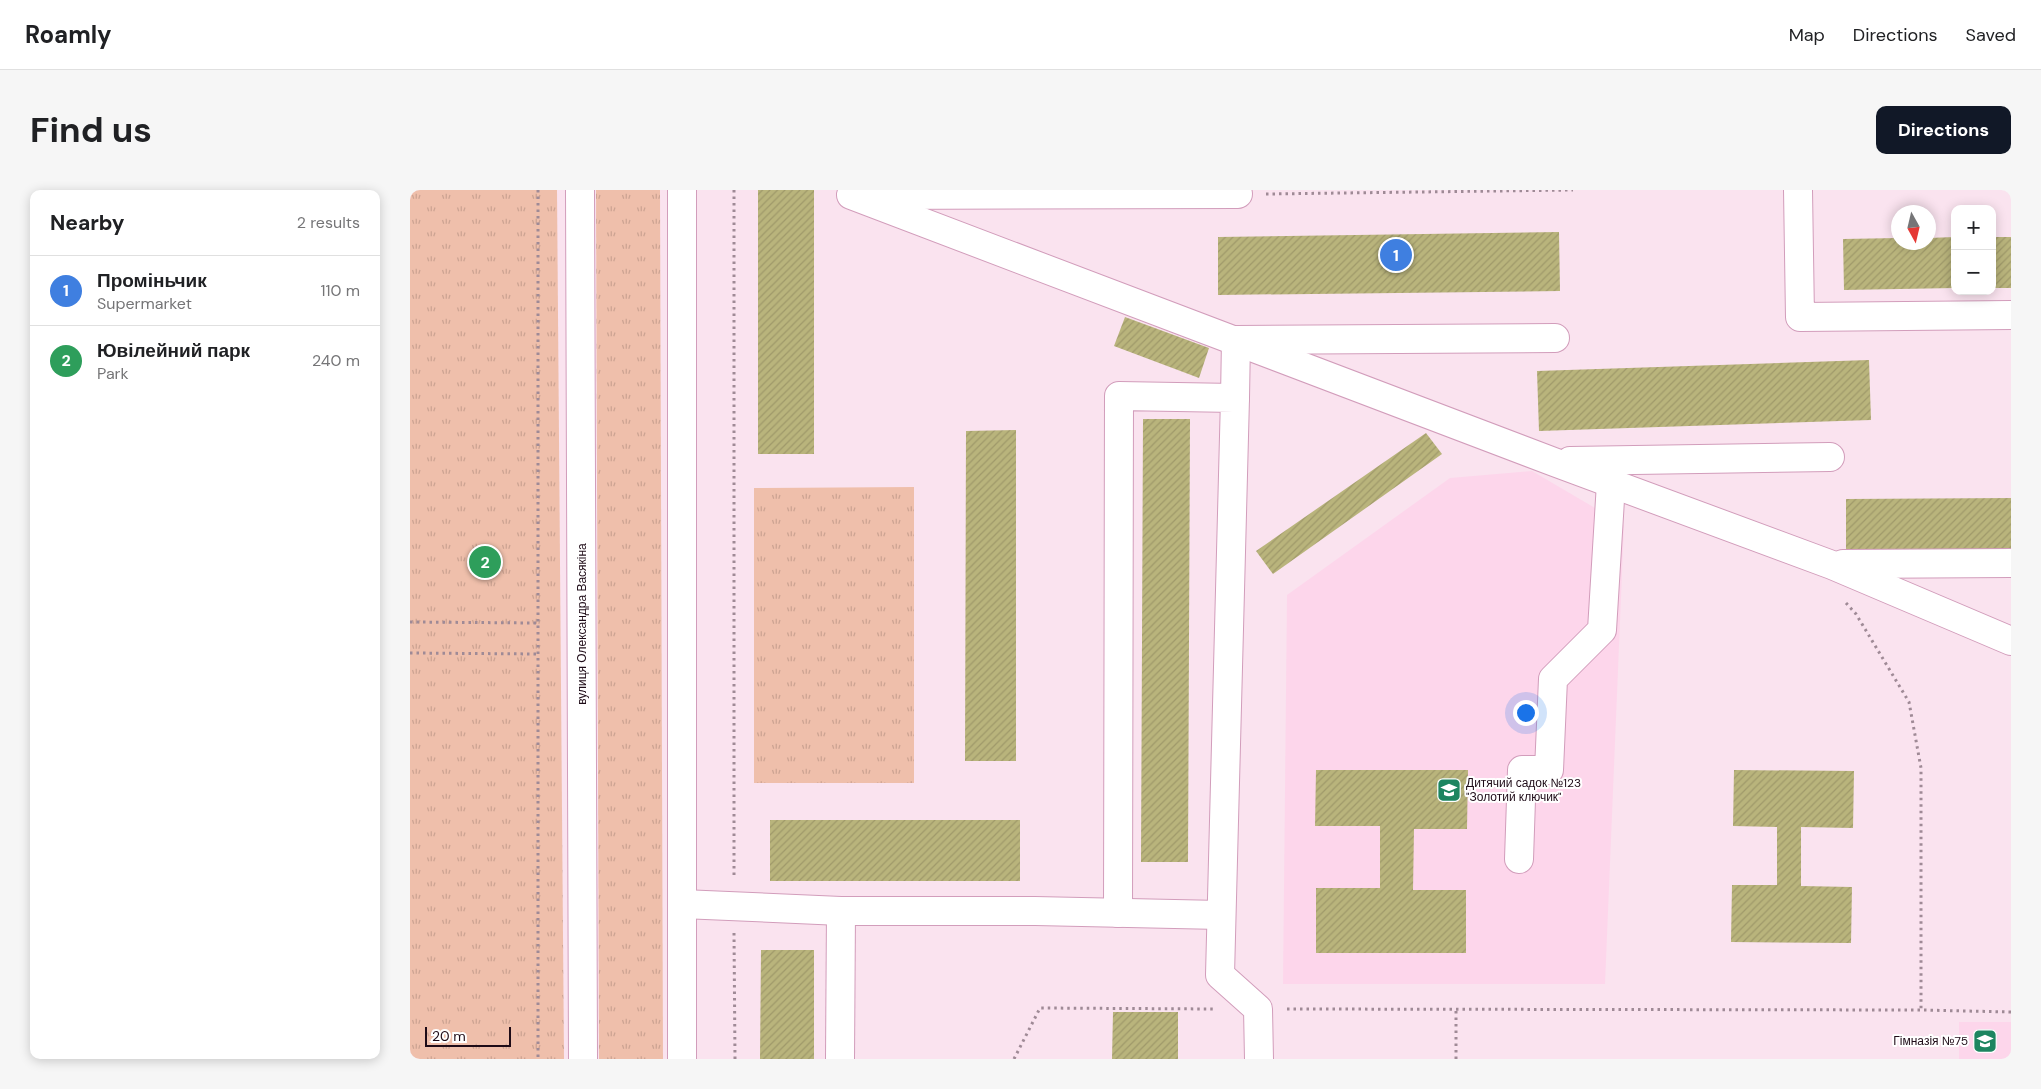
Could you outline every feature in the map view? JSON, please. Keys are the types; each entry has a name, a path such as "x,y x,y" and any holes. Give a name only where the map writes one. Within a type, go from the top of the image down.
{"street":[{"name":"вулиця Олександра Васякіна","path":"580,190 583,1059"},
{"path":"682,190 682,1059"},
{"path":"1798,190 1800,317 2011,315"},
{"path":"851,192 1238,194"},
{"path":"851,192 1554,462 1832,565 2011,641"},
{"path":"1236,340 1554,338"},
{"path":"1236,340 1220,914 1220,975 1258,1009 1258,1059"},
{"path":"1118,913 1119,396 1235,398"},
{"path":"1554,462 1830,457"},
{"path":"1520,859 1522,770 1549,770 1553,679 1602,630 1611,483"},
{"path":"1832,565 2011,563"},
{"path":"682,904 841,911 1035,911 1220,914"},
{"path":"840,1059 841,911"}],"path":[{"path":"538,190 536,623 538,1059"},
{"path":"734,190 735,1059"},
{"path":"1238,194 1573,190"},
{"path":"1844,601 1856,614 1909,702 1921,768 1921,1010"},
{"path":"410,622 536,623"},
{"path":"410,653 537,654"},
{"path":"1014,1059 1040,1008 1921,1010 2011,1012"},
{"path":"1456,1009 1456,1059"}],"shaded area":[{"name":"Дитячий садок №123 \"Золотий ключик\"","path":"1532,471 1624,525 1605,984 1283,984 1287,595 1450,478"},
{"name":"Гімназія №75","path":"1959,1022 2011,1022 2011,1059 1959,1059"}],"green space":[{"path":"410,190 557,190 564,1059 410,1059"},
{"path":"596,190 660,190 663,1059 599,1059"},
{"path":"914,487 914,783 754,783 754,488"}],"building":[{"path":"758,190 814,190 814,454 758,454"},
{"path":"1559,232 1560,291 1218,295 1218,237"},
{"path":"1951,237 1951,288 1844,290 1843,239 1891,238 1891,250 1936,250 1936,238"},
{"path":"1996,237 2011,237 2011,288 1996,288"},
{"path":"1125,317 1209,348 1199,378 1114,346"},
{"path":"1869,360 1871,420 1539,431 1537,371"},
{"path":"1143,419 1190,419 1188,862 1141,862"},
{"path":"1016,430 1016,761 965,761 966,431"},
{"path":"1426,433 1442,454 1273,574 1256,551"},
{"path":"2011,498 2011,552 1846,553 1846,499"},
{"path":"1316,770 1468,770 1467,829 1414,829 1413,890 1466,890 1466,953 1316,953 1316,888 1380,888 1380,826 1315,826"},
{"path":"1734,770 1854,771 1853,828 1801,827 1801,886 1852,887 1851,943 1731,942 1732,885 1777,885 1777,827 1733,826"},
{"path":"770,820 1020,820 1020,881 770,881"},
{"path":"761,950 814,950 814,1059 760,1059"},
{"path":"1113,1012 1178,1012 1178,1059 1112,1059"}],"place":[{"name":"Проміньчик","path":"1396,255"},
{"name":"Ювілейний парк","path":"485,562"},
{"name":"Дитячий садок №123 \"Золотий ключик\"","path":"1449,790"},
{"name":"Гімназія №75","path":"1985,1041"}]}
